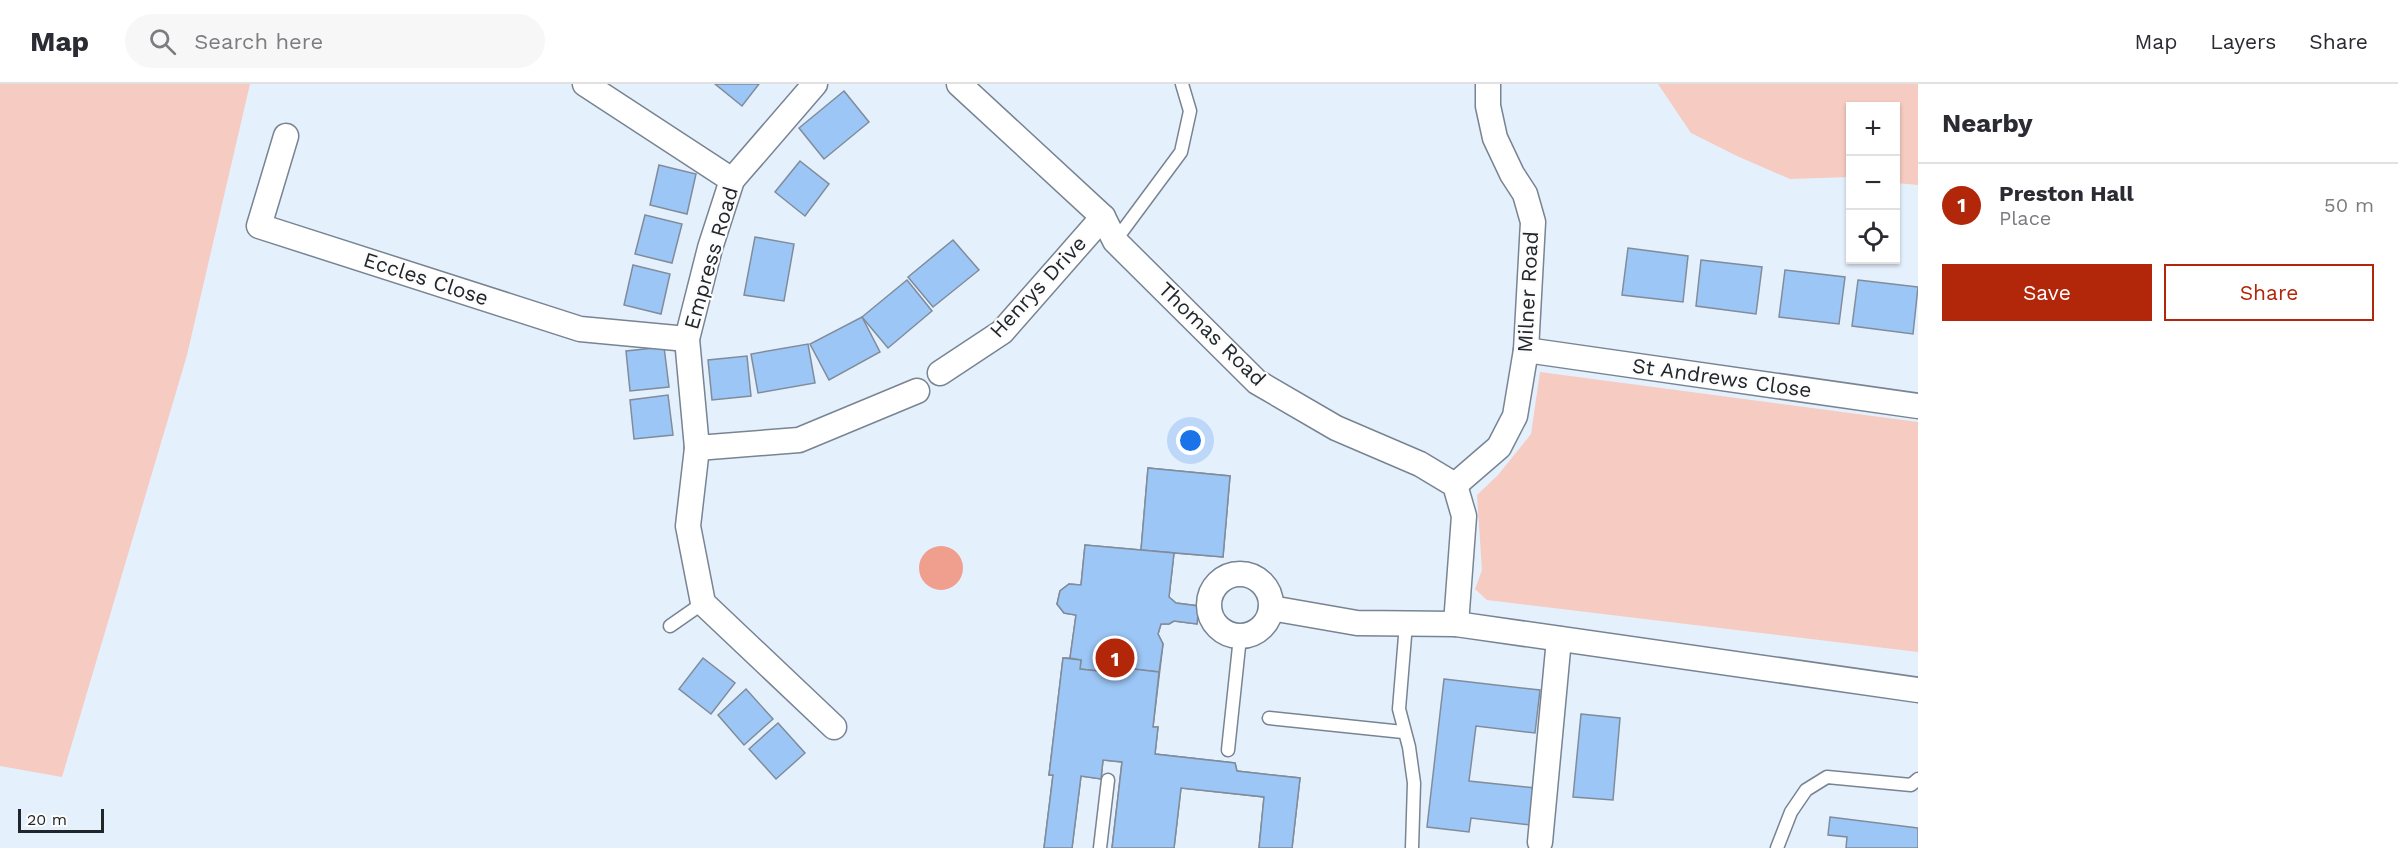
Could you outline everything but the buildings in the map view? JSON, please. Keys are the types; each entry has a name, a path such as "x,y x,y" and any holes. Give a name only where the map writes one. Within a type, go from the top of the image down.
{"street":[{"path":"585,84 732,180"},
{"name":"Empress Road","path":"703,603 688,526 697,448 687,339 710,248 732,180 815,84"},
{"name":"Thomas Road","path":"959,84 1103,218 1114,241 1257,382 1336,428 1420,464 1455,485"},
{"name":"Milner Road","path":"1455,485 1499,447 1515,416 1526,350 1533,222 1525,194 1512,174 1496,138 1488,106 1488,84"},
{"name":"Eccles Close","path":"286,136 259,226 580,329 687,339"},
{"name":"Henrys Drive","path":"940,373 1002,332 1103,218"},
{"name":"St Andrews Close","path":"1526,350 1918,406"},
{"path":"697,448 799,440 917,391"},
{"path":"1455,485 1464,516 1456,624"},
{"path":"1238,574 1249,575 1259,580 1266,588 1271,608 1264,625 1258,631 1240,637 1220,630 1213,622 1209,601 1212,590 1219,582 1228,576 1238,574"},
{"path":"703,603 834,727"},
{"path":"1271,608 1357,623 1456,624 1918,690"},
{"path":"1540,842 1559,639"}],"lane":[{"path":"1114,241 1181,152 1190,111 1182,84"},
{"path":"670,626 703,603"},
{"path":"1406,624 1399,709 1403,732 1409,747 1414,783 1412,848"},
{"path":"1228,750 1240,637"},
{"path":"1269,718 1403,732"},
{"path":"1777,848 1791,812 1806,790 1827,777 1911,785 1918,779"},
{"path":"1100,848 1108,780"}],"shaded area":[{"path":"0,84 250,84 187,355 62,777 0,766"},
{"path":"1658,84 1918,84 1918,185 1900,183 1900,102 1846,102 1846,177 1790,179 1691,133"},
{"path":"1540,372 1918,422 1918,652 1487,600 1475,589 1482,570 1477,495 1498,475 1531,434"},
{"path":"941,546 950,547 957,552 962,559 962,577 957,584 950,589 941,590 932,589 925,584 920,577 919,568 920,559 925,552 932,547"}],"place":[{"name":"Preston Hall","path":"1115,658"}]}
